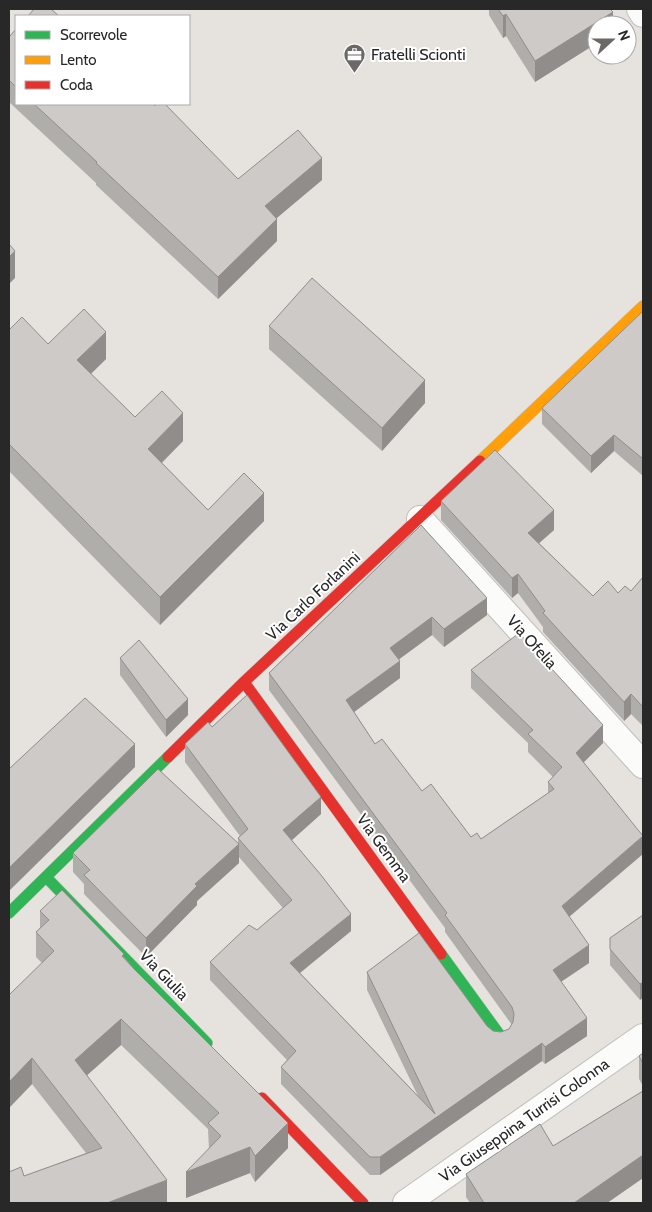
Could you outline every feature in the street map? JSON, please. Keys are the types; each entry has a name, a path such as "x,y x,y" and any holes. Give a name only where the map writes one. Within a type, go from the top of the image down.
{"street":[{"path":"640,9 643,14"},
{"name":"Via Carlo Forlanini","path":"9,913 244,682 420,519 643,306"},
{"name":"Via Ofelia","path":"420,519 643,765"},
{"name":"Via Gemma","path":"244,682 499,1034"},
{"name":"Via Giulia","path":"46,877 213,1048"},
{"name":"Via Giuseppina Turrisi Colonna","path":"406,1203 643,1037"},
{"path":"254,1091 364,1203"}],"building":[{"path":"34,9 51,9 58,15 29,15"},
{"path":"498,9 610,9 613,12 608,15 587,15 587,28 535,61 506,14 503,16"},
{"path":"15,30 15,86 9,80 9,37"},
{"path":"35,105 166,105 238,179 298,130 322,158 265,206 277,219 218,277"},
{"path":"9,244 15,251 9,257"},
{"path":"312,278 425,380 382,428 269,326"},
{"path":"84,309 106,332 77,360 135,417 162,391 183,413 148,449 208,510 244,473 264,493 160,597 9,444 9,330 22,317 48,344"},
{"path":"643,311 643,459 614,435 591,456 542,408"},
{"path":"495,450 554,510 528,533 593,596 608,581 618,593 625,586 631,591 643,577 643,707 631,694 624,702 543,613 545,611 518,574 512,578 441,501"},
{"path":"421,525 487,598 444,629 432,617 390,648 400,661 346,700 375,744 382,739 422,791 431,784 471,837 477,833 481,839 554,789 548,782 562,767 528,734 533,730 471,670 519,633 603,725 576,753 643,836 562,906 589,945 553,970 587,1018 545,1047 542,1043 380,1157 370,1157 281,1067 296,1051 210,962 249,925 257,930 292,900 238,838 248,829 185,744 208,722 212,727 247,695 321,797 283,830 351,914 290,963 435,1114 367,972 419,933 487,1026 493,1031 501,1032 509,1029 513,1022 514,1014 512,1007 445,915 447,913 269,673"},
{"path":"139,640 188,699 166,720 120,658"},
{"path":"85,698 135,744 9,868 9,769"},
{"path":"158,769 239,844 195,884 197,886 146,938 84,875 90,870 73,853"},
{"path":"62,890 124,954 122,956 134,969 288,1123 255,1156 250,1147 186,1172 221,1136 208,1123 219,1113 121,1019 75,1060 167,1180 107,1203 9,1203 9,1172 21,1167 24,1176 102,1148 32,1058 9,1082 9,995 54,951 36,932 49,920 40,911"},
{"path":"643,915 643,982 640,984 610,949 610,938"},
{"path":"643,1053 643,1063 639,1056"},
{"path":"643,1091 643,1155 574,1203 484,1203 466,1174 540,1124 553,1146"}],"traffic: fast":[{"path":"9,913 168,757"},
{"path":"46,877 207,1043"},
{"path":"441,954 499,1034"}],"traffic: slow":[{"path":"480,461 643,306"}],"traffic: jam":[{"path":"168,757 244,682 480,461"},
{"path":"244,682 441,954"},
{"path":"262,1098 363,1203"}],"place":[{"name":"Fratelli Scionti","path":"355,73"}]}
